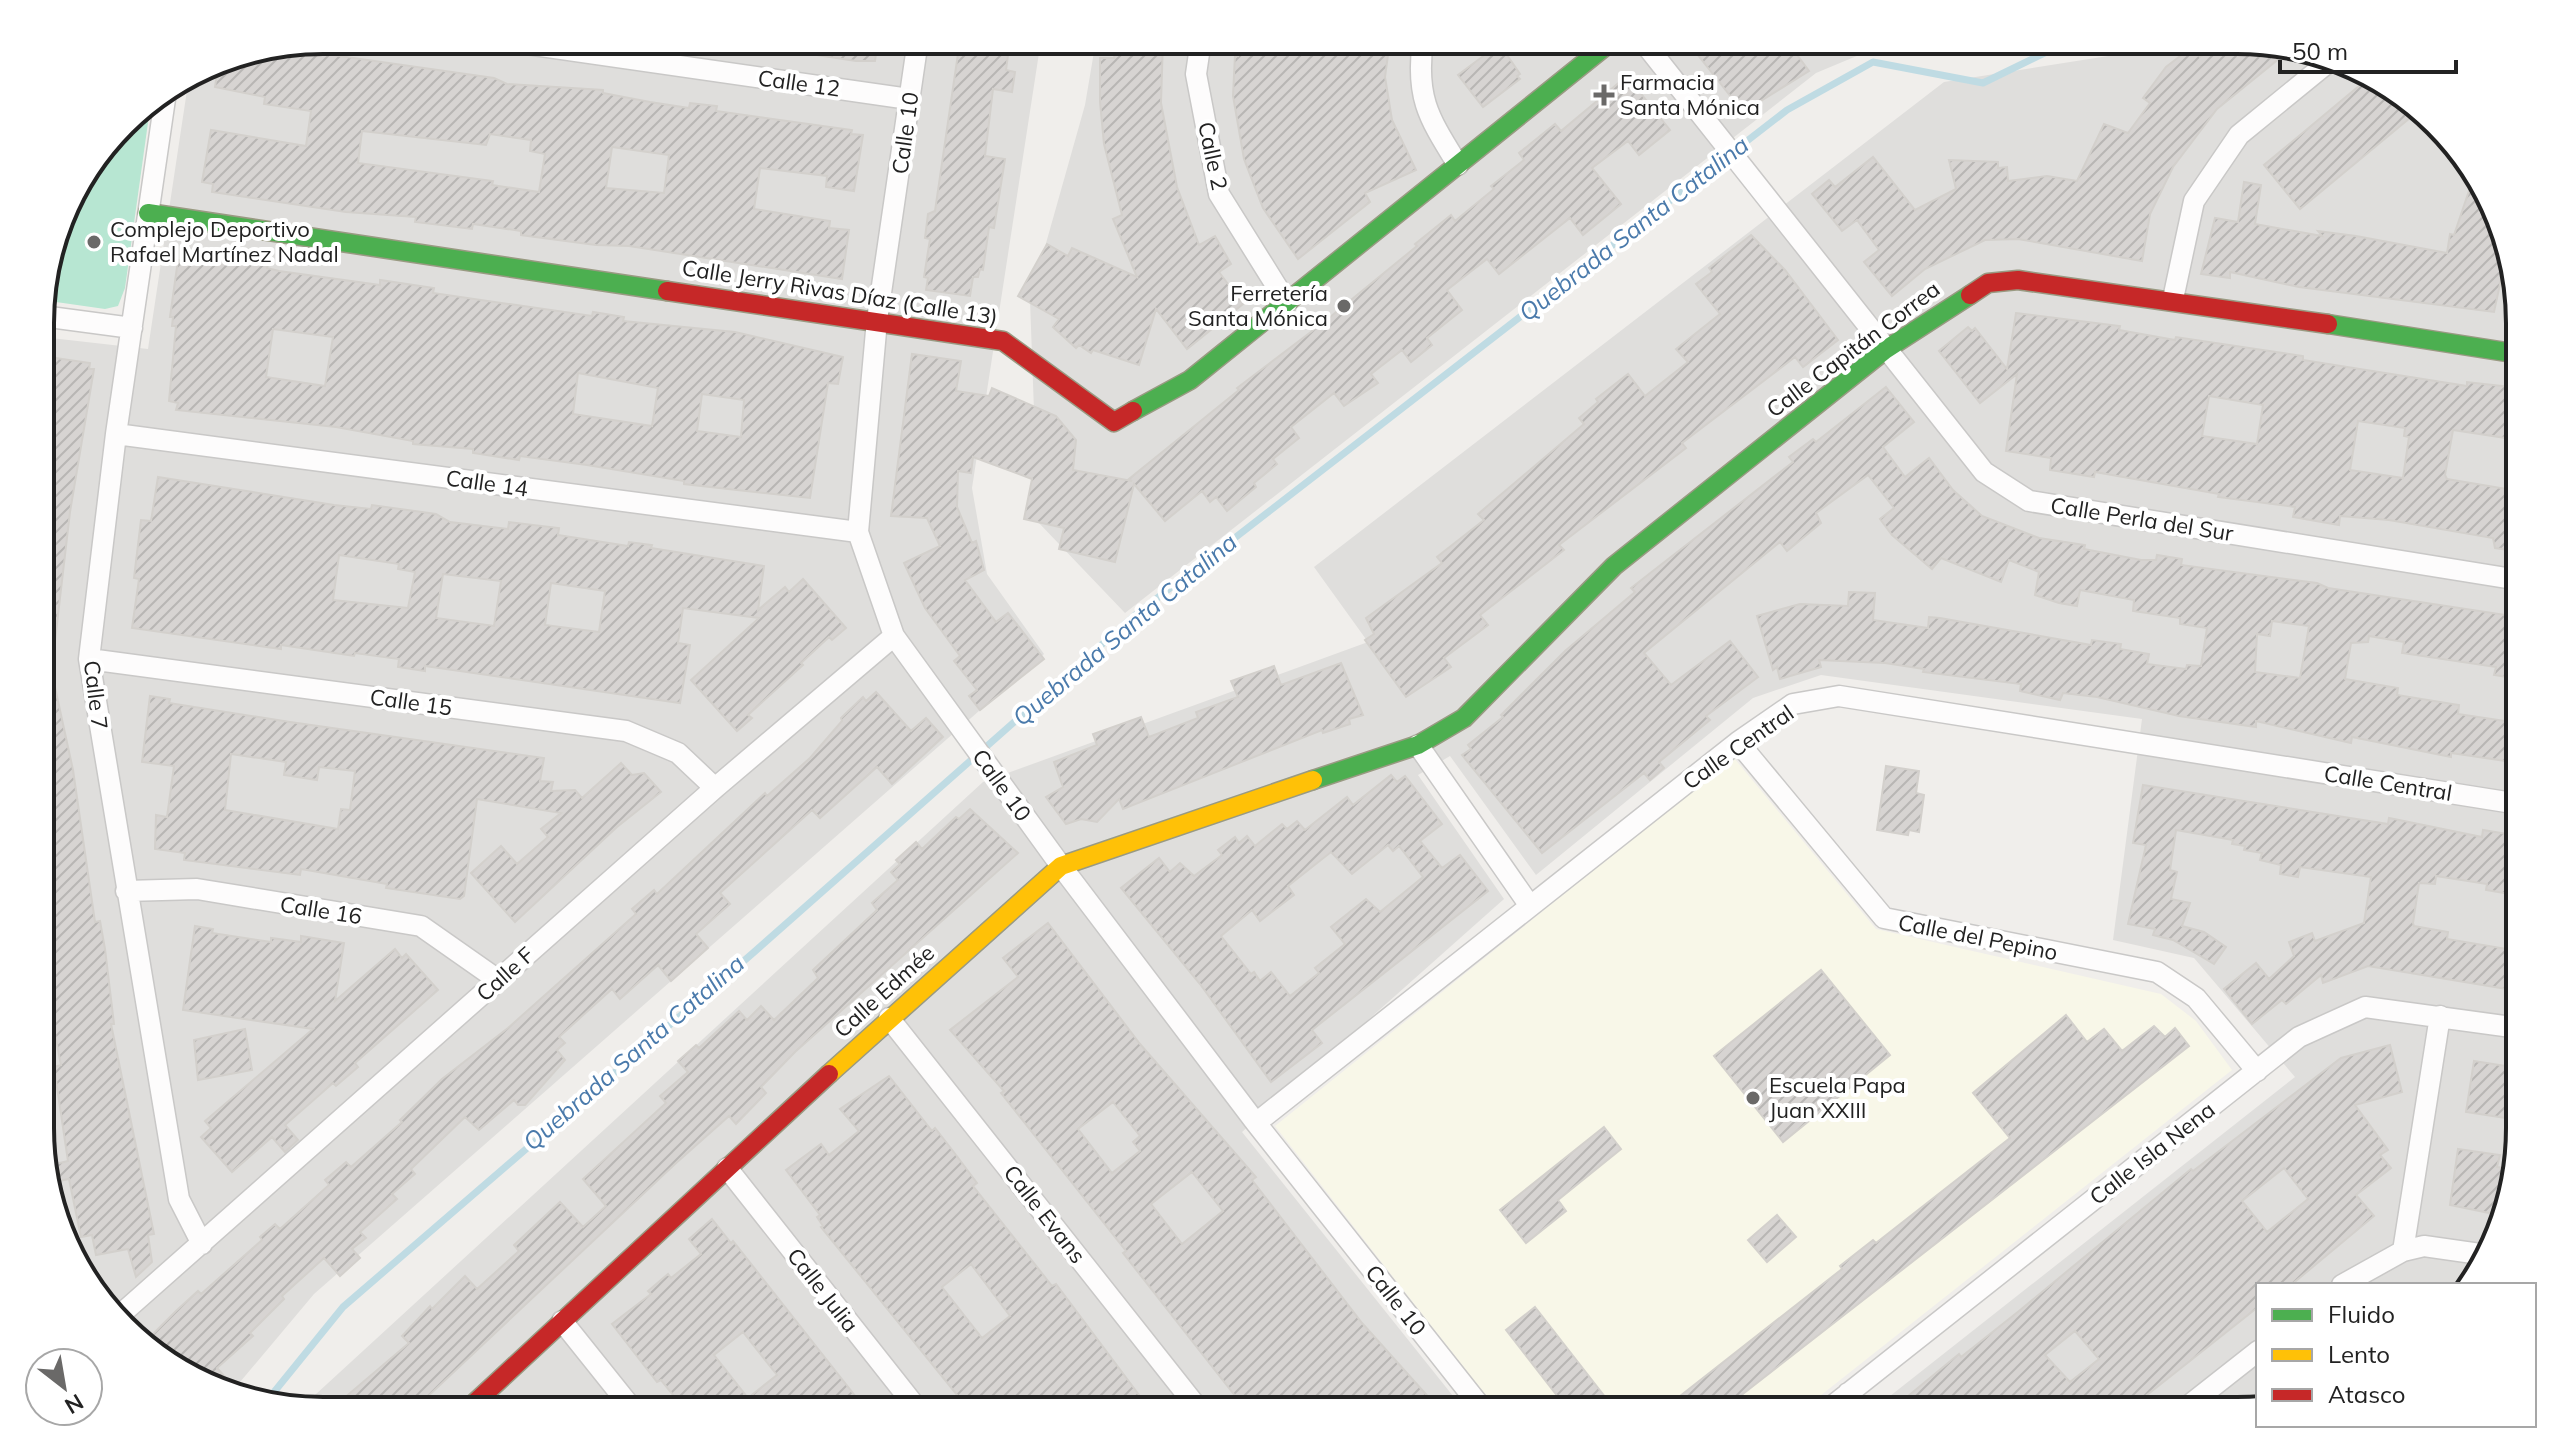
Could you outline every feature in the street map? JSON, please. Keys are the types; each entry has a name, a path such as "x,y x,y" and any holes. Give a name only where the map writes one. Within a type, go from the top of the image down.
{"street":[{"name":"Calle 12","path":"596,54 909,99"},
{"name":"Calle 10","path":"916,54 877,320 858,532 894,636 1061,866 1256,1123 1472,1396"},
{"name":"Calle 2","path":"1199,54 1196,74 1219,194 1287,303"},
{"path":"1421,54 1419,71 1427,116 1458,165"},
{"name":"Calle Jerry Rivas Díaz (Calle 13)","path":"148,213 1003,341 1114,422 1190,380 1596,54"},
{"name":"Calle Perla del Sur","path":"1653,54 1984,472 2029,501 2505,578"},
{"path":"2173,299 2194,201 2239,135 2321,68"},
{"name":"Calle 7","path":"164,107 116,434 89,659 179,1199 202,1244"},
{"name":"Calle Capitán Correa","path":"1418,745 1464,718 1614,566 1885,350 1988,283 2018,280 2173,299 2505,352"},
{"path":"54,318 132,328"},
{"name":"Calle 14","path":"116,434 858,532"},
{"name":"Calle F","path":"126,1310 715,788 894,636"},
{"name":"Calle 15","path":"89,659 626,731 678,753 715,788"},
{"name":"Calle Central","path":"1256,1123 1738,742 1793,704 1839,696 2505,802"},
{"name":"Calle del Pepino","path":"1738,742 1884,918 2157,972 2196,998 2257,1071"},
{"path":"1418,745 1530,906"},
{"name":"Calle Edmée","path":"481,1397 889,1018 1061,866 1418,745"},
{"name":"Calle 16","path":"126,891 197,889 421,926 498,980"},
{"name":"Calle Isla Nena","path":"1844,1396 2299,1037 2365,1007 2505,1026"},
{"path":"2403,1251 2440,1016"},
{"name":"Calle Evans","path":"889,1018 1189,1397"},
{"name":"Calle Julia","path":"727,1168 908,1397"},
{"path":"2346,1283 2403,1251 2424,1246 2475,1253"},
{"path":"562,1321 623,1397"},
{"path":"2201,1396 2256,1353"},
{"path":"1848,1393 1850,1396"}],"shaded area":[{"path":"323,54 1039,54 972,488 987,574 1044,654 314,1294 239,1383 188,1361 159,1341 110,1292 90,1263 74,1231 56,1163 54,338 148,349 187,91 236,68 288,56"},
{"path":"1094,54 1861,54 1816,73 1125,613 1038,522 1030,300 1085,105"},
{"path":"2121,54 2237,54 2272,56 2307,63 2340,74 2372,90 2427,133 2470,188 2492,236 2501,270 2505,305 2505,1146 2501,1181 2492,1215 2470,1263 2456,1283 2256,1283 2255,1396 1890,1396 2295,1077 2194,958 2113,940 2142,719 1821,675 1753,698 1536,875 1450,756 1418,775 1504,899 1242,1132 1453,1396 313,1396 983,782 1368,642 1314,567 1944,82"},
{"name":"Escuela Papa Juan XXIII","path":"1734,758 1876,929 2161,994 2196,1021 2232,1070 1820,1396 1487,1396 1275,1126"}],"green space":[{"name":"Complejo Deportivo Rafael Martínez Nadal","path":"149,118 125,288 118,306 105,309 55,302 63,253 74,220 90,188 110,159"}],"building":[{"path":"325,54 494,78 507,84 603,90 603,93 689,108 690,103 717,106 716,111 852,130 851,134 863,135 854,191 826,187 827,176 760,168 754,209 830,221 829,228 849,230 842,279 629,246 521,235 521,231 473,224 472,229 415,222 416,217 346,212 212,192 213,184 202,182 211,130 306,146 311,111 264,104 265,97 215,87 217,76 236,68 288,56","holes":["362,131 486,145 490,134 531,140 530,151 545,154 539,192 492,185 493,181 358,163","612,147 669,155 664,193 606,188"]},
{"path":"810,54 876,54 875,61"},
{"path":"958,54 1008,54 1006,70 1015,72 1012,92 993,89 985,156 1005,159 994,228 989,227 983,270 980,269 978,277 973,277 970,296 926,290 928,278 924,277 930,239 925,238 928,214 935,211"},
{"path":"1115,54 1163,54 1161,103 1177,187 1199,245 1215,236 1231,264 1219,272 1243,304 1187,349 1156,309 1139,365 1093,350 1091,353 1079,345 1076,348 1053,327 1059,319 1018,296 1047,244 1068,256 1072,248 1137,277 1113,219 1122,215 1104,144 1100,58 1114,58"},
{"path":"1388,54 1385,77 1392,120 1416,170 1365,193 1370,202 1298,259 1263,208 1244,159 1233,96 1235,55"},
{"path":"1486,54 1506,54 1520,79 1483,107 1458,75"},
{"path":"1697,54 1796,54 1809,71 1743,112"},
{"path":"2183,54 2198,54 2200,57 2205,54 2237,54 2280,58 2217,109 2173,167 2150,214 2142,261 2018,239 1985,240 1925,269 1892,296 1864,262 1879,250 1857,220 1842,231 1812,194 1829,180 1835,187 1873,157 1915,210 1956,189 1949,160 1998,162 1998,168 2007,167 2008,181 2047,176 2077,181 2104,124 2128,133 2150,103 2143,98 2166,67"},
{"path":"1627,76 1670,130 1639,155 1628,141 1592,168 1621,204 1583,235 1570,218 1499,274 1487,259 1447,290 1462,310 1427,338 1432,345 1411,362 1402,350 1371,374 1378,383 1344,406 1334,393 1291,427 1299,438 1273,459 1277,464 1254,483 1256,487 1227,511 1216,497 1210,502 1202,491 1165,521 1134,484 1115,562 1059,549 1064,528 1024,519 1032,479 973,457 971,473 958,471 957,507 972,543 976,541 984,570 965,580 996,622 1008,613 1044,659 980,710 969,696 977,690 954,661 960,656 925,608 904,563 940,546 927,518 891,516 912,354 961,361 956,391 989,396 992,388 1056,416 1076,440 1073,470 1132,481 1129,479 1239,390 1237,388 1324,322 1417,246 1415,244 1451,215 1455,221 1494,189 1491,186 1524,160 1519,153 1555,124 1561,131"},
{"path":"2361,84 2410,118 2300,209 2264,165"},
{"path":"2244,182 2261,185 2255,224 2322,236 2318,231 2356,236 2447,253 2450,234 2454,235 2470,188 2492,236 2501,270 2494,312 2299,287 2230,272 2230,278 2201,274 2215,218 2238,222"},
{"path":"1751,235 1785,270 1838,340 1803,367 1795,357 1682,443 1686,448 1559,545 1564,550 1480,615 1488,625 1444,658 1451,667 1406,697 1365,640 1374,634 1366,618 1442,563 1437,557 1484,520 1478,514 1584,424 1579,418 1598,402 1596,399 1628,374 1645,396 1688,362 1676,349 1720,314 1696,284 1712,272 1709,268"},
{"path":"200,254 268,265 267,268 279,271 380,285 380,280 434,288 433,293 592,316 593,312 624,317 623,321 735,332 843,357 838,384 828,383 810,498 684,484 684,481 520,456 519,460 473,453 473,449 413,444 413,441 336,427 176,410 178,403 169,401 176,326 172,326 173,317 170,317 178,260 198,262","holes":["273,329 333,337 325,386 266,377","578,373 658,388 652,426 573,414","702,394 744,400 741,437 697,431"]},
{"path":"2016,313 2120,326 2119,330 2175,340 2176,337 2303,356 2303,360 2467,386 2467,382 2505,386 2505,438 2453,430 2445,475 2447,479 2505,489 2505,549 2495,548 2493,538 2389,520 2340,516 2339,525 2293,517 2295,507 2218,497 2219,494 2095,472 2094,477 2050,470 2051,458 2006,451 2017,374 1980,403 1939,351 1968,327 1972,331 1975,328 2007,369","holes":["2209,396 2263,405 2257,444 2202,436","2358,421 2405,428 2404,436 2409,437 2403,478 2350,470"]},
{"path":"54,358 90,363 89,369 94,369 70,512 55,641"},
{"path":"1886,387 1914,422 1883,447 1905,477 1929,458 1953,490 1982,516 2039,538 2085,545 2084,549 2141,560 2156,560 2157,555 2182,559 2181,565 2317,583 2328,588 2505,615 2505,677 2494,675 2496,667 2402,653 2404,642 2369,636 2368,642 2351,643 2345,679 2398,688 2397,695 2459,705 2458,714 2505,721 2505,761 2451,753 2451,757 2352,737 2351,743 2256,721 2256,727 2179,716 2097,697 2063,693 2060,700 2020,691 2021,684 1923,672 1924,669 1885,663 1819,660 1821,667 1780,679 1777,667 1773,670 1757,616 1800,604 1848,606 1849,592 1875,593 1873,620 1928,628 1929,617 1940,618 2091,645 2092,640 2121,644 2120,649 2149,654 2147,664 2186,669 2187,665 2201,666 2207,628 2180,624 2180,618 2133,611 2134,600 2080,590 2077,606 2059,603 2035,595 2039,572 2009,560 2001,582 1941,558 1932,569 1892,535 1880,519 1894,508 1868,475 1816,513 1821,523 1787,551 1780,542 1644,653 1671,685 1730,641 1758,677 1706,716 1710,720 1659,762 1664,768 1650,780 1644,773 1542,853 1462,755 1471,749 1468,745 1503,717 1501,715 1565,651 1635,592 1631,588 1793,462 1789,457 1813,439 1816,442","holes":["2272,621 2309,626 2300,678 2255,672 2257,634 2270,636"]},
{"path":"158,477 334,505 371,509 372,505 436,514 450,522 508,529 509,522 559,528 558,535 628,546 629,542 652,545 651,548 764,566 758,610 785,587 789,592 803,579 846,628 832,640 829,637 801,663 803,665 748,715 752,718 737,731 691,680 759,618 683,608 678,643 690,645 680,703 425,666 425,671 398,667 399,659 281,645 281,649 132,628 139,579 134,578 141,520 151,521","holes":["339,555 399,564 398,569 415,572 408,608 333,600","443,574 501,581 494,626 436,618","551,583 605,591 599,632 545,625"]},
{"path":"1341,663 1363,715 1349,719 1350,724 1323,733 1322,730 1123,809 1119,799 1097,822 1081,819 1066,824 1046,797 1063,787 1054,762 1097,745 1093,734 1141,717 1149,737 1198,718 1196,712 1238,697 1231,681 1274,666 1281,685"},
{"path":"54,683 73,770 95,922 100,921 105,949 114,1024 111,1024 154,1234 148,1235 152,1262 136,1277 128,1249 96,1255 92,1235 81,1237 69,1179 60,1181 56,1164 68,1161 54,1067 61,1065 54,1030"},
{"path":"876,692 911,731 926,718 943,737 892,784 877,767 820,818 812,810 720,893 730,904 696,934 708,948 671,981 658,965 620,999 612,989 559,1037 565,1043 557,1050 565,1060 525,1105 518,1105 514,1100 479,1130 465,1117 411,1169 415,1174 392,1194 397,1199 360,1232 366,1238 352,1249 360,1258 340,1276 324,1258 282,1296 284,1299 250,1333 253,1336 217,1368 227,1379 188,1361 152,1335 198,1291 201,1294 262,1240 260,1237 275,1224 280,1229 329,1185 325,1180 346,1162 351,1167 402,1122 400,1120 442,1079 508,1028 636,914 632,909 654,890 657,894 765,793 767,796 810,758 842,721 841,718 863,697 866,701"},
{"path":"150,696 170,699 169,703 544,758 540,781 553,782 551,791 575,790 582,798 621,763 632,775 644,773 661,792 617,827 515,922 471,873 501,846 517,864 548,837 541,829 561,813 477,799 464,896 460,899 386,888 387,884 301,869 300,875 184,860 185,853 155,849 156,815 167,817 174,766 142,762","holes":["231,754 286,762 284,775 317,780 319,767 355,771 350,810 341,809 338,829 225,810"]},
{"path":"1886,766 1919,771 1916,793 1924,795 1919,832 1909,830 1908,835 1877,830"},
{"path":"1391,775 1397,782 1405,776 1442,824 1420,841 1442,868 1460,855 1488,891 1312,1030 1322,1043 1271,1082 1200,984 1121,888 1159,858 1170,872 1180,863 1194,876 1222,855 1218,850 1235,837 1239,843 1247,836 1255,846 1282,824 1287,829 1297,821 1305,830 1347,797 1353,805","holes":["1388,845 1393,851 1399,846 1423,877 1380,912 1366,899 1331,927 1345,944 1315,968 1319,973 1290,996 1271,972 1260,981 1254,972 1251,974 1221,936 1252,910 1260,921 1294,895 1288,886 1331,852 1352,874"]},
{"path":"2143,785 2388,824 2389,818 2482,837 2483,830 2505,834 2505,893 2486,890 2487,884 2436,876 2435,884 2419,883 2413,923 2414,926 2448,932 2447,939 2505,949 2505,989 2368,966 2323,983 2321,975 2286,1004 2282,1000 2252,1024 2224,989 2256,963 2269,979 2294,956 2289,942 2312,933 2315,941 2364,923 2371,877 2300,867 2298,877 2280,874 2281,865 2260,860 2262,853 2244,850 2245,846 2232,844 2233,840 2176,830 2170,870 2177,872 2171,899 2190,903 2182,926 2204,932 2226,947 2214,964 2173,940 2153,935 2155,929 2128,924 2146,845 2133,843"},
{"path":"970,809 1018,853 795,1052 761,1087 766,1093 736,1124 729,1116 427,1397 345,1397 409,1343 402,1336 430,1306 432,1309 465,1276 477,1289 519,1251 514,1245 560,1202 583,1227 606,1206 583,1179 666,1103 660,1096 688,1072 678,1061 696,1045 699,1048 739,1011 747,1020 761,1006 774,1020 818,978 813,970 877,910 872,903 898,880 891,872 900,864 896,860 916,842 922,849 956,817 959,819"},
{"path":"1048,923 1140,1044 1256,1177 1252,1180 1362,1323 1428,1396 1236,1397 1001,1093 1004,1091 950,1030 1018,977 1003,958","holes":["1113,1102 1140,1136 1133,1142 1140,1151 1112,1173 1078,1129","1192,1172 1223,1211 1182,1244 1151,1204"]},
{"path":"195,926 213,929 212,933 271,942 271,938 301,942 301,936 344,943 335,1001 395,949 402,958 406,954 438,990 355,1063 358,1067 336,1086 333,1083 285,1125 298,1140 285,1152 272,1137 232,1172 201,1137 211,1128 205,1121 313,1029 183,1010"},
{"path":"1821,970 1890,1055 1783,1142 1714,1056"},
{"path":"2066,1015 2087,1042 2104,1029 2122,1051 2154,1026 2165,1037 2175,1028 2189,1046 1740,1396 1680,1396 1842,1269 1840,1266 1873,1240 1876,1243 2010,1138 1973,1093"},
{"path":"245,1029 252,1070 198,1080 194,1040"},
{"path":"2390,1045 2402,1092 2355,1105 2388,1150 2380,1155 2391,1168 2356,1195 2374,1216 2293,1283 2256,1283 2256,1309 2146,1396 1908,1396 2019,1311 2191,1169 2193,1171 2341,1058","holes":["2284,1168 2308,1199 2267,1232 2242,1201","2075,1331 2099,1359 2070,1382 2045,1355"]},
{"path":"2474,1061 2505,1066 2505,1118 2466,1112"},
{"path":"889,1076 932,1131 935,1128 977,1183 973,1186 1052,1286 1056,1284 1140,1397 958,1397 821,1227 817,1217 820,1215 786,1170 821,1144 829,1155 859,1131 840,1109","holes":["971,1264 1010,1316 982,1338 942,1287"]},
{"path":"1604,1127 1621,1149 1558,1200 1566,1211 1526,1243 1500,1210"},
{"path":"2458,1149 2500,1155 2497,1167 2503,1168 2501,1181 2492,1214 2450,1205"},
{"path":"1777,1215 1796,1237 1767,1262 1748,1240"},
{"path":"712,1219 731,1243 733,1241 856,1397 750,1397 777,1375 743,1332 714,1355 747,1397 675,1397 661,1380 657,1382 612,1324 651,1294 648,1291 668,1274 671,1278 701,1254 689,1239"},
{"path":"1535,1307 1605,1396 1558,1396 1506,1330"}],"waterway":[{"name":"Quebrada Santa Catalina","path":"274,1392 343,1307 753,953 1134,616 1787,110 1873,62 1983,83 2042,54"}],"traffic: fast":[{"path":"1133,411 1190,380 1596,54"},
{"path":"148,213 667,291"},
{"path":"1313,780 1418,745 1464,718 1614,566 1885,350 1970,295"},
{"path":"2328,324 2505,352"}],"traffic: slow":[{"path":"829,1074 1061,866 1313,780"}],"traffic: jam":[{"path":"1970,295 1988,283 2018,280 2328,324"},
{"path":"667,291 1003,341 1114,422 1133,411"},
{"path":"481,1397 829,1074"}],"place":[{"name":"Farmacia Santa Mónica","path":"1604,95"},
{"name":"Complejo Deportivo Rafael Martínez Nadal","path":"94,242"},
{"name":"Ferretería Santa Mónica","path":"1344,306"},
{"name":"Escuela Papa Juan XXIII","path":"1753,1098"}]}
